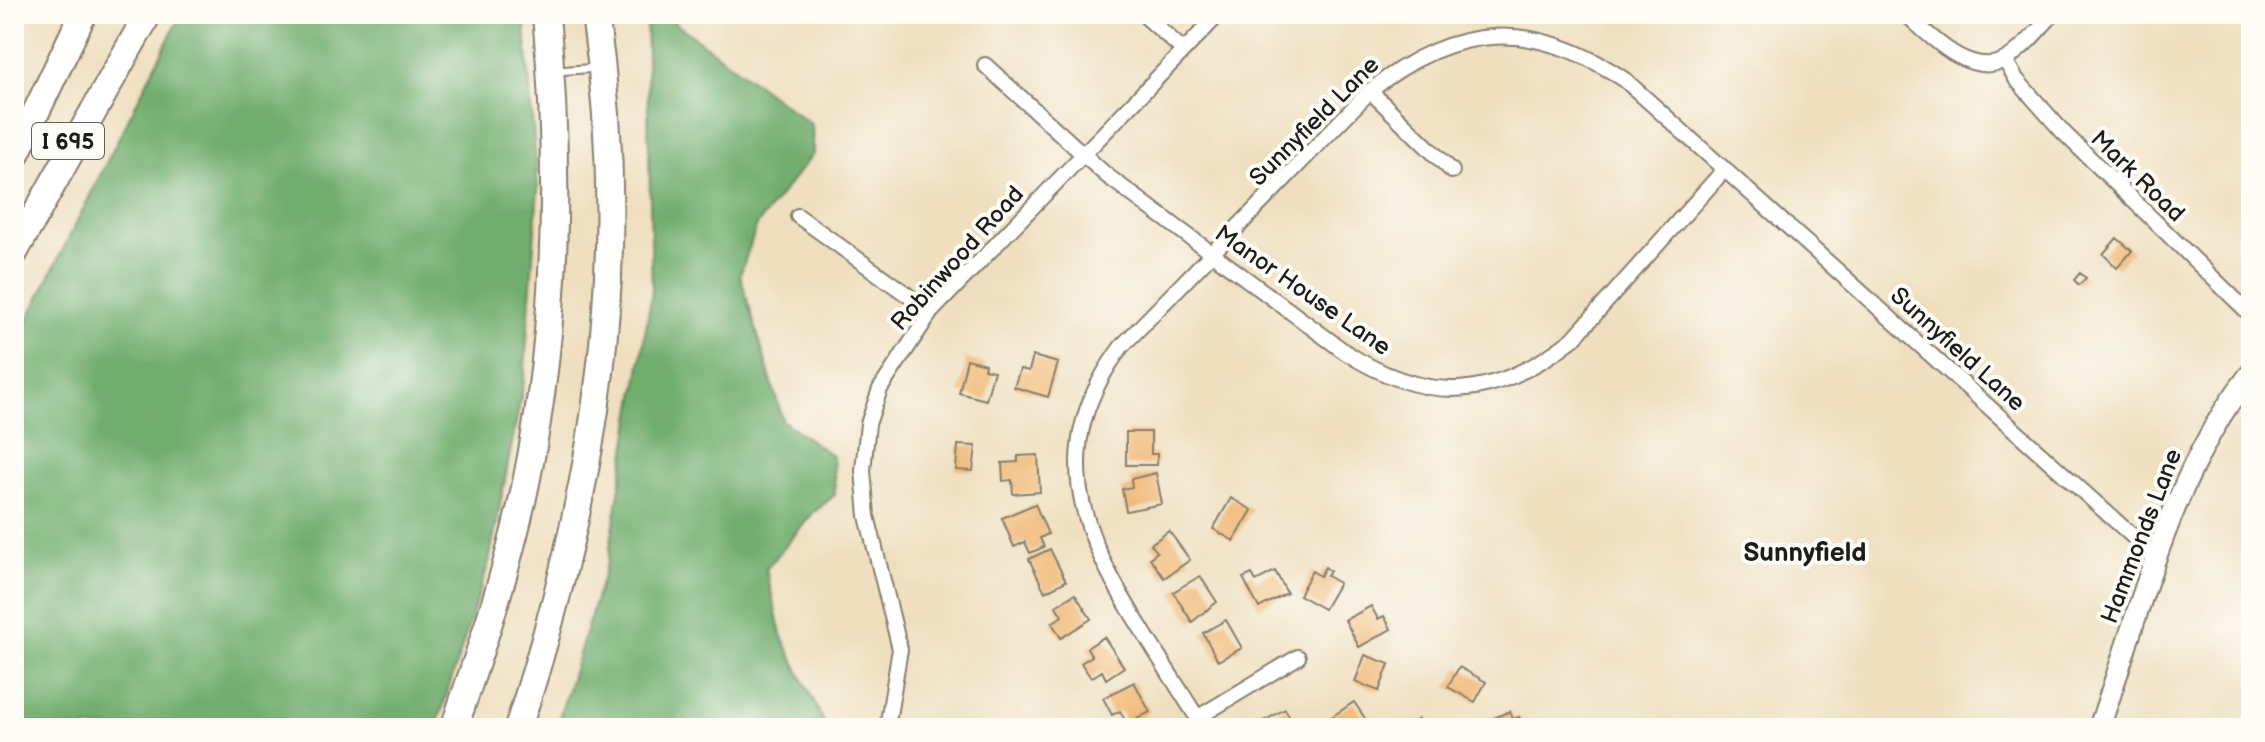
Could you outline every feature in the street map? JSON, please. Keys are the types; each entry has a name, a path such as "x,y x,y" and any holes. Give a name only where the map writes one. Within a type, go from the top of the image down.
{"highway":[{"path":"14,156 71,14"},
{"name":"I 695","path":"14,156 83,14"},
{"name":"I 695","path":"14,252 130,14"},
{"path":"14,252 148,14"},
{"path":"454,727 508,556 540,403 555,240 551,71 546,14"},
{"path":"518,728 564,576 597,413 612,247 603,68 595,14"}],"street":[{"path":"1143,14 1183,50"},
{"name":"Robinwood Road","path":"887,728 900,649 867,516 863,470 868,424 880,389 931,312 1219,14"},
{"path":"1906,14 1945,49 1962,58 1982,62 2005,60 2053,14"},
{"name":"Sunnyfield Lane","path":"1200,723 1098,556 1084,519 1076,480 1078,440 1087,405 1108,364 1122,346 1370,91 1399,68 1427,52 1496,34 1531,38 1596,60 1625,80 2158,559"},
{"name":"Mark Road","path":"2005,60 2016,79 2073,143 2251,315"},
{"name":"Manor House Lane","path":"985,65 1136,199 1372,370 1401,381 1467,389 1527,372 1573,339 1725,169"},
{"path":"1370,91 1452,171"},
{"path":"798,216 931,312"},
{"name":"Hammonds Lane","path":"2099,728 2193,468 2214,424 2251,373"},
{"path":"1200,723 1298,657"}],"lane":[{"path":"551,71 603,68"}],"green space":[{"path":"181,14 524,14 538,188 524,381 489,562 436,728 14,728 14,347"},
{"path":"646,14 663,14 812,125 813,154 757,225 740,275 783,421 833,456 835,495 813,513 766,569 781,635 827,728 556,728 608,560 652,291"}],"building":[{"path":"2117,238 2132,251 2117,268 2103,254"},
{"path":"2080,273 2086,278 2079,285 2074,280"},
{"path":"1033,356 1058,363 1048,397 1014,387 1020,369 1029,371"},
{"path":"967,359 985,364 984,369 994,371 986,400 959,393"},
{"path":"1126,432 1151,432 1151,454 1157,454 1157,465 1126,465"},
{"path":"958,445 976,446 973,471 956,470"},
{"path":"1038,455 1040,492 1013,494 1012,480 1003,481 1002,463 1018,462 1018,456"},
{"path":"1156,473 1162,504 1126,511 1122,489 1132,487 1131,479"},
{"path":"1231,498 1252,510 1234,541 1213,529"},
{"path":"1035,504 1048,534 1040,538 1044,547 1030,553 1025,542 1014,547 1002,518"},
{"path":"1169,531 1190,560 1164,578 1150,558 1157,552 1151,544"},
{"path":"1050,549 1066,581 1045,592 1029,559"},
{"path":"1325,567 1330,571 1327,576 1339,583 1324,609 1299,595 1312,571 1320,576"},
{"path":"1275,571 1287,593 1259,608 1243,578 1252,574 1256,581"},
{"path":"1200,576 1217,602 1192,622 1173,592"},
{"path":"1075,594 1091,619 1061,638 1052,623 1062,616 1056,606"},
{"path":"1371,606 1378,619 1384,616 1391,629 1359,647 1345,620"},
{"path":"1226,620 1242,648 1218,661 1203,633"},
{"path":"1104,637 1124,667 1106,679 1102,671 1091,678 1081,663 1092,656 1087,648"},
{"path":"1365,655 1389,664 1379,691 1355,682"},
{"path":"1459,667 1486,682 1475,702 1448,687"},
{"path":"1134,682 1150,712 1127,724 1120,711 1112,715 1103,698"},
{"path":"1354,702 1368,723 1360,728 1331,728 1327,720"},
{"path":"1285,709 1292,721 1296,718 1302,728 1266,728 1262,722"},
{"path":"1510,711 1513,719 1519,717 1524,728 1490,728 1487,721"},
{"path":"1418,719 1428,728 1410,728"}],"district":[{"name":"Sunnyfield","path":"1805,552"}]}
